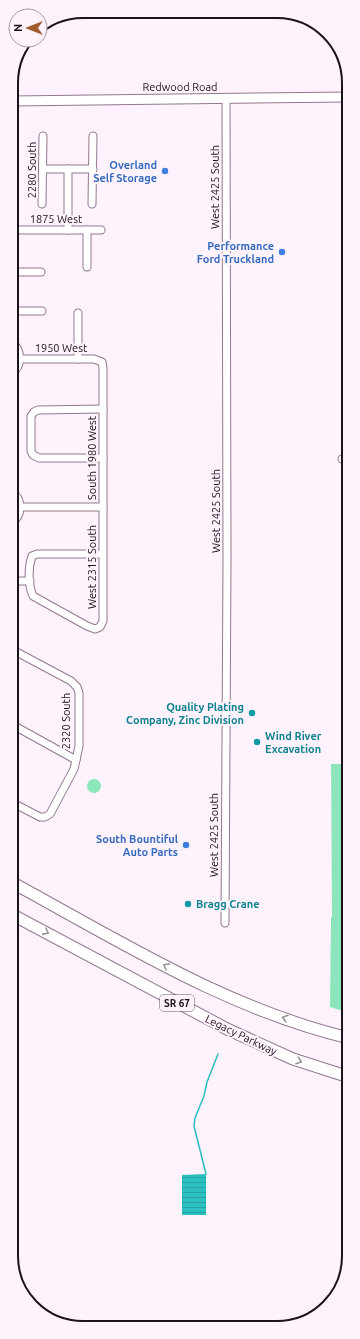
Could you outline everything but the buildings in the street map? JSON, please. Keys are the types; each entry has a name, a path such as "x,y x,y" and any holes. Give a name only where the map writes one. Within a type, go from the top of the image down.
{"highway":[{"name":"SR 67","path":"18,885 179,974 277,1016 342,1036"},
{"name":"Legacy Parkway","path":"18,917 227,1029 293,1059 342,1075"}],"main road":[{"name":"Redwood Road","path":"18,100 342,97"}],"street":[{"name":"West 2425 South","path":"225,922 227,560 226,99"},
{"name":"2280 South","path":"42,204 43,136"},
{"path":"92,204 93,136"},
{"path":"43,169 93,169"},
{"path":"68,169 68,230"},
{"name":"1875 West","path":"18,230 102,230"},
{"path":"87,230 87,267"},
{"path":"18,272 42,272"},
{"path":"18,311 42,311"},
{"path":"78,313 78,359"},
{"path":"18,349 20,359 18,367"},
{"name":"1950 West","path":"20,359 94,359 102,362"},
{"name":"South 1980 West","path":"102,362 103,507"},
{"name":"South 1980 West","path":"103,409 43,409 34,412 31,416 31,451 33,455 39,458 103,458"},
{"path":"18,498 20,507 18,516"},
{"path":"20,507 103,507"},
{"name":"West 2315 South","path":"30,581 30,590 33,596 87,626 95,629 100,626 103,621 103,507"},
{"path":"18,581 30,581 30,563 32,556 38,554 103,554"},
{"name":"2320 South","path":"18,653 71,681 77,687 79,693 79,746 74,769 50,814 45,817 40,817 18,805"},
{"path":"18,728 76,760"}],"green space":[{"path":"331,764 342,764 342,1011 330,1007 332,917"},
{"path":"91,779 97,779 101,783 101,789 97,793 91,793 87,789 87,783"}],"water":[{"path":"206,1174 206,1215 182,1215 182,1175"}],"waterway":[{"path":"206,1174 194,1126 195,1118 218,1054"}],"place":[{"name":"Overland Self Storage","path":"165,171"},
{"name":"Performance Ford Truckland","path":"282,252"},
{"name":"Quality Plating Company, Zinc Division","path":"252,713"},
{"name":"Wind River Excavation","path":"257,742"},
{"name":"South Bountiful Auto Parts","path":"186,845"},
{"name":"Bragg Crane","path":"188,904"}]}
